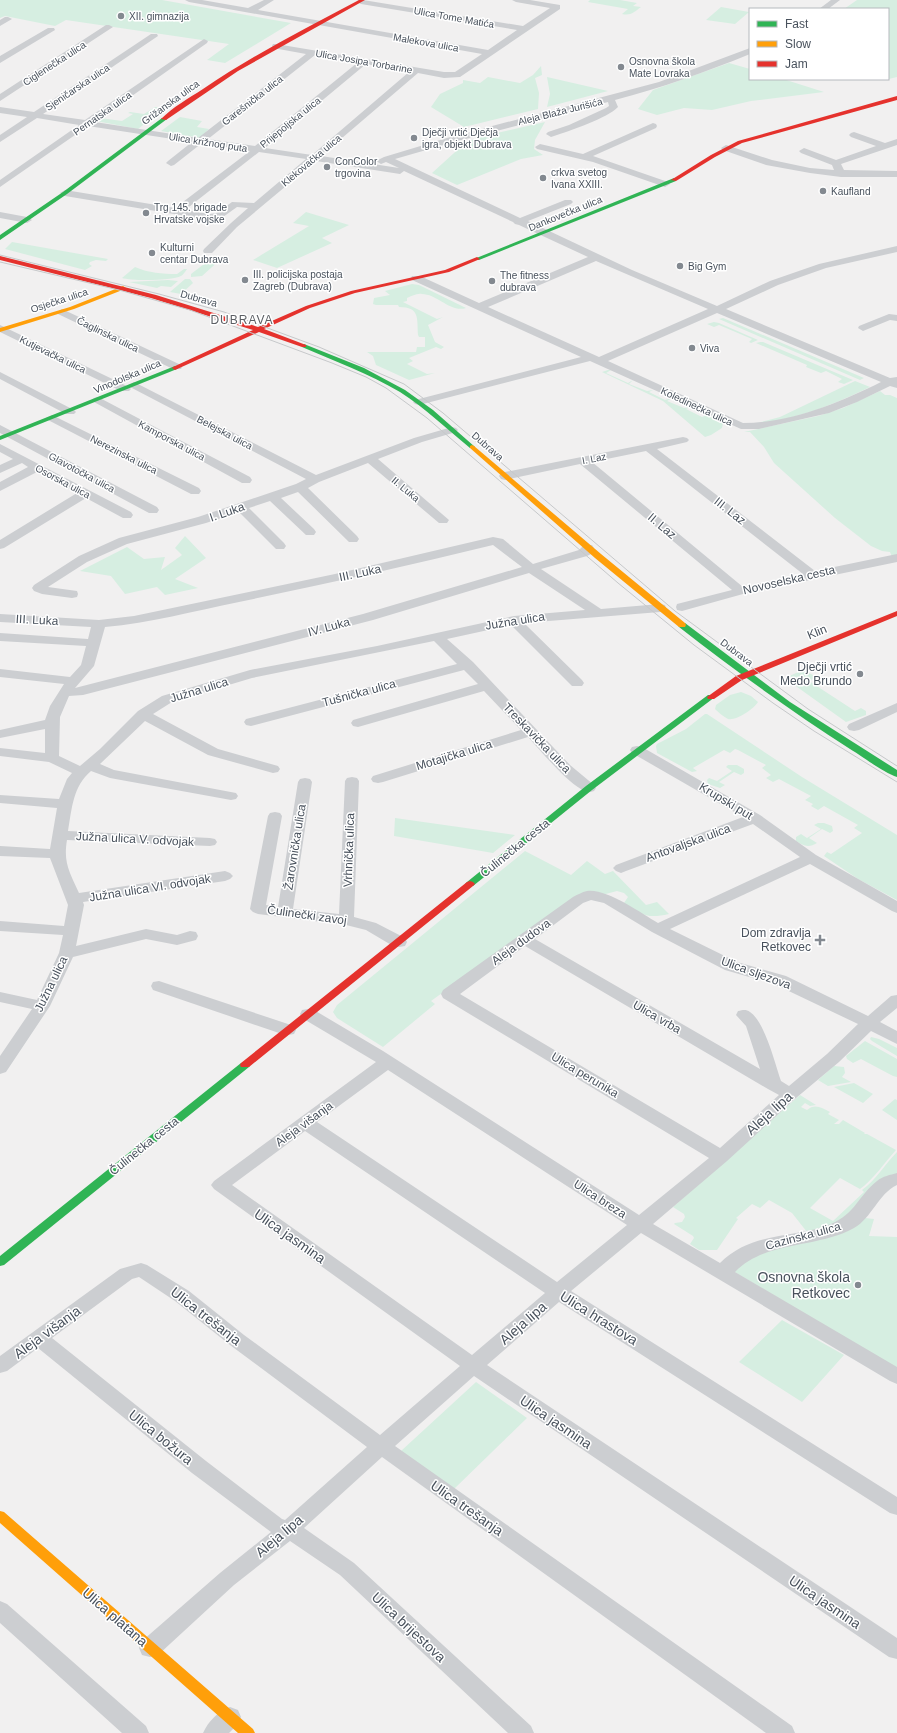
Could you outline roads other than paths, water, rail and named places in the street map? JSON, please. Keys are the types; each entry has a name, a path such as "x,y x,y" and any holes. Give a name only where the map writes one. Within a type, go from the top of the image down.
{"main road":[{"name":"Grižanska ulica","path":"0,238 65,193 206,89 276,46 362,1"},
{"name":"Dankovečka ulica","path":"259,329 303,309 342,295 446,271 665,184 686,174 726,148 749,140 897,98"},
{"name":"Dubrava","path":"0,258 194,307 259,329 378,377 397,387 419,402 660,608 823,729 897,774"},
{"name":"Osječka ulica","path":"1,329 62,312 115,293 123,288"},
{"name":"Vinodolska ulica","path":"5,436 70,412 177,368 259,329"},
{"name":"Klin","path":"747,674 897,613"},
{"name":"Čulinečka cesta","path":"0,1262 637,750 724,686 747,674"},
{"name":"Ulica platana","path":"0,1516 248,1733"}],"street":[{"name":"Malekova ulica","path":"189,0 489,53"},
{"path":"249,11 270,0"},
{"path":"489,53 557,6 516,0"},
{"path":"824,8 836,0"},
{"name":"Ulica Tome Matića","path":"362,1 524,29"},
{"path":"0,24 8,19"},
{"name":"Ciglenečka ulica","path":"0,98 109,27"},
{"path":"0,60 51,30"},
{"name":"Sjeničarska ulica","path":"0,139 154,36"},
{"name":"Pernatska ulica","path":"0,184 204,41"},
{"name":"Ulica Josipa Torbarine","path":"276,46 453,75"},
{"name":"Aleja Blaža Jurišića","path":"369,166 481,131 664,84 749,51"},
{"name":"Garešnička ulica","path":"171,163 314,52"},
{"name":"Malekova ulica","path":"453,75 459,74 489,53"},
{"name":"Prijepoljska ulica","path":"178,212 364,61"},
{"name":"Klekovačka ulica","path":"208,251 256,206 416,70"},
{"path":"551,134 572,127 609,110 614,107 610,99"},
{"name":"Ulica križnog puta","path":"0,110 315,157 415,174"},
{"path":"584,157 653,126"},
{"path":"854,135 885,146"},
{"path":"804,151 836,162 897,142"},
{"path":"540,147 616,166 665,184"},
{"path":"726,148 767,163 803,170 841,174 897,174"},
{"name":"Ulica križnog puta","path":"387,160 543,233"},
{"path":"836,162 841,174"},
{"path":"65,193 213,217 220,215 235,204 256,206"},
{"path":"518,222 568,202"},
{"path":"0,215 27,220"},
{"name":"Koledinečka ulica","path":"543,233 716,310 894,382"},
{"path":"419,402 595,359 716,310 774,283 803,272 853,258 897,249"},
{"path":"478,307 596,257"},
{"name":"Koledinečka ulica","path":"416,278 728,421 747,427 759,426 825,411 894,382"},
{"name":"Čaglinska ulica","path":"62,312 177,368"},
{"path":"863,328 889,317 897,318"},
{"name":"Kutjevačka ulica","path":"1,329 129,387"},
{"path":"0,375 70,412"},
{"name":"Belejska ulica","path":"129,387 315,479"},
{"name":"Kamporska ulica","path":"98,400 246,480"},
{"name":"Nerezinska ulica","path":"52,418 195,491"},
{"name":"Glavotočka ulica","path":"0,428 5,436 153,510"},
{"name":"I. Luka","path":"72,594 42,590 38,588 83,559 123,541 202,520 241,507 300,487 315,479 426,437 452,430"},
{"name":"I. Laz","path":"505,476 683,440"},
{"name":"Osorska ulica","path":"0,447 127,515"},
{"name":"III. Laz","path":"648,447 812,575"},
{"name":"II. Luka","path":"369,458 443,520"},
{"path":"0,469 22,459"},
{"name":"II. Laz","path":"582,460 741,591"},
{"path":"0,487 36,467"},
{"path":"300,487 353,539"},
{"path":"0,545 86,493"},
{"path":"272,496 310,532"},
{"path":"241,507 280,546"},
{"name":"III. Luka","path":"0,618 99,624 139,619 317,583 493,541 499,542 532,569 598,613"},
{"name":"IV. Luka","path":"64,692 78,692 368,617 532,569 583,553 587,551 588,548"},
{"name":"Novoselska cesta","path":"682,607 741,591 897,558"},
{"name":"Južna ulica","path":"0,1068 42,1006 67,953 76,905 63,875 57,854 59,835 66,804 74,780 85,768 105,752 152,707 167,699 250,674 377,650 514,620 660,608"},
{"path":"514,620 577,683"},
{"path":"52,758 52,714 64,692 87,666 99,624"},
{"path":"0,637 93,643"},
{"name":"Treskavička ulica","path":"437,637 468,665 575,778 589,788"},
{"name":"Tušnička ulica","path":"251,722 468,665"},
{"path":"0,673 73,681"},
{"path":"358,723 487,686"},
{"path":"854,727 897,707"},
{"path":"143,714 213,752 273,768"},
{"path":"0,734 52,723"},
{"name":"Motajička ulica","path":"378,779 530,732"},
{"name":"Krupski put","path":"637,750 754,818 811,858 897,908"},
{"path":"0,752 52,758 110,774 231,796"},
{"name":"Vrhnička ulica","path":"346,920 352,781"},
{"name":"Žarovnička ulica","path":"285,911 305,782"},
{"path":"0,799 66,804"},
{"name":"Čulinečki zavoj","path":"276,816 258,909 285,911 346,920 371,926 399,942"},
{"name":"Antovaljska ulica","path":"621,868 754,818"},
{"name":"Južna ulica V. odvojak","path":"59,835 210,842"},
{"path":"0,851 57,854"},
{"path":"657,929 811,858"},
{"name":"Južna ulica VI. odvojak","path":"74,899 225,876"},
{"name":"Aleja dudova","path":"449,994 578,900 589,895 595,895"},
{"name":"Ulica sljezova","path":"595,895 609,900 657,929 731,966 780,980 897,1038"},
{"path":"0,926 71,931"},
{"path":"67,953 146,934 177,940 190,936"},
{"name":"Ulica vrba","path":"524,939 782,1090"},
{"path":"159,986 288,1030"},
{"name":"Ulica perunika","path":"449,994 721,1157"},
{"path":"0,997 42,1006"},
{"name":"Aleja lipa","path":"150,1648 227,1579 287,1531 381,1446 558,1292 721,1157 782,1090 833,1058 869,1023 897,1000"},
{"name":"Ulica breza","path":"308,1014 387,1062 639,1224 897,1376"},
{"path":"744,1015 753,1024 782,1090"},
{"name":"Aleja višanja","path":"220,1185 387,1062"},
{"name":"Ulica hrastova","path":"306,1123 558,1292 897,1507"},
{"name":"Cazinska ulica","path":"722,1273 744,1254 758,1248 837,1229 850,1223 861,1215 885,1183 897,1179"},
{"name":"Ulica jasmina","path":"220,1185 473,1366 897,1650"},
{"name":"Aleja višanja","path":"0,1366 126,1274 141,1270 155,1278"},
{"name":"Ulica trešanja","path":"155,1278 182,1296 301,1388 381,1446 784,1733"},
{"name":"Ulica božura","path":"39,1338 199,1467 276,1525 287,1531"},
{"name":"Ulica brijestova","path":"287,1531 300,1536 347,1569 523,1733"},
{"path":"0,1610 138,1733"},
{"path":"214,1733 230,1717"}],"tram line":[{"path":"0,255 159,294 224,312 319,347 404,384 443,413 675,611 808,709 897,766"},
{"path":"0,262 119,290 190,310 332,363 366,377 386,388 427,418 618,583 694,645 814,731 897,782"}],"place":[{"name":"XII. gimnazija","path":"121,16"},
{"name":"Osnovna škola Mate Lovraka","path":"621,67"},
{"name":"Dječji vrtić Dječja igra, objekt Dubrava","path":"414,138"},
{"name":"ConColor trgovina","path":"327,167"},
{"name":"crkva svetog Ivana XXIII.","path":"543,178"},
{"name":"Kaufland","path":"823,191"},
{"name":"Trg 145. brigade Hrvatske vojske","path":"146,213"},
{"name":"Kulturni centar Dubrava","path":"152,253"},
{"name":"Big Gym","path":"680,266"},
{"name":"III. policijska postaja Zagreb (Dubrava)","path":"245,280"},
{"name":"The fitness dubrava","path":"492,281"},
{"name":"Viva","path":"692,348"},
{"name":"Dječji vrtić Medo Brundo","path":"860,674"},
{"name":"Dom zdravlja Retkovec","path":"820,940"},
{"name":"Osnovna škola Retkovec","path":"858,1285"}],"district":[{"name":"DUBRAVA","path":"242,320"}]}
